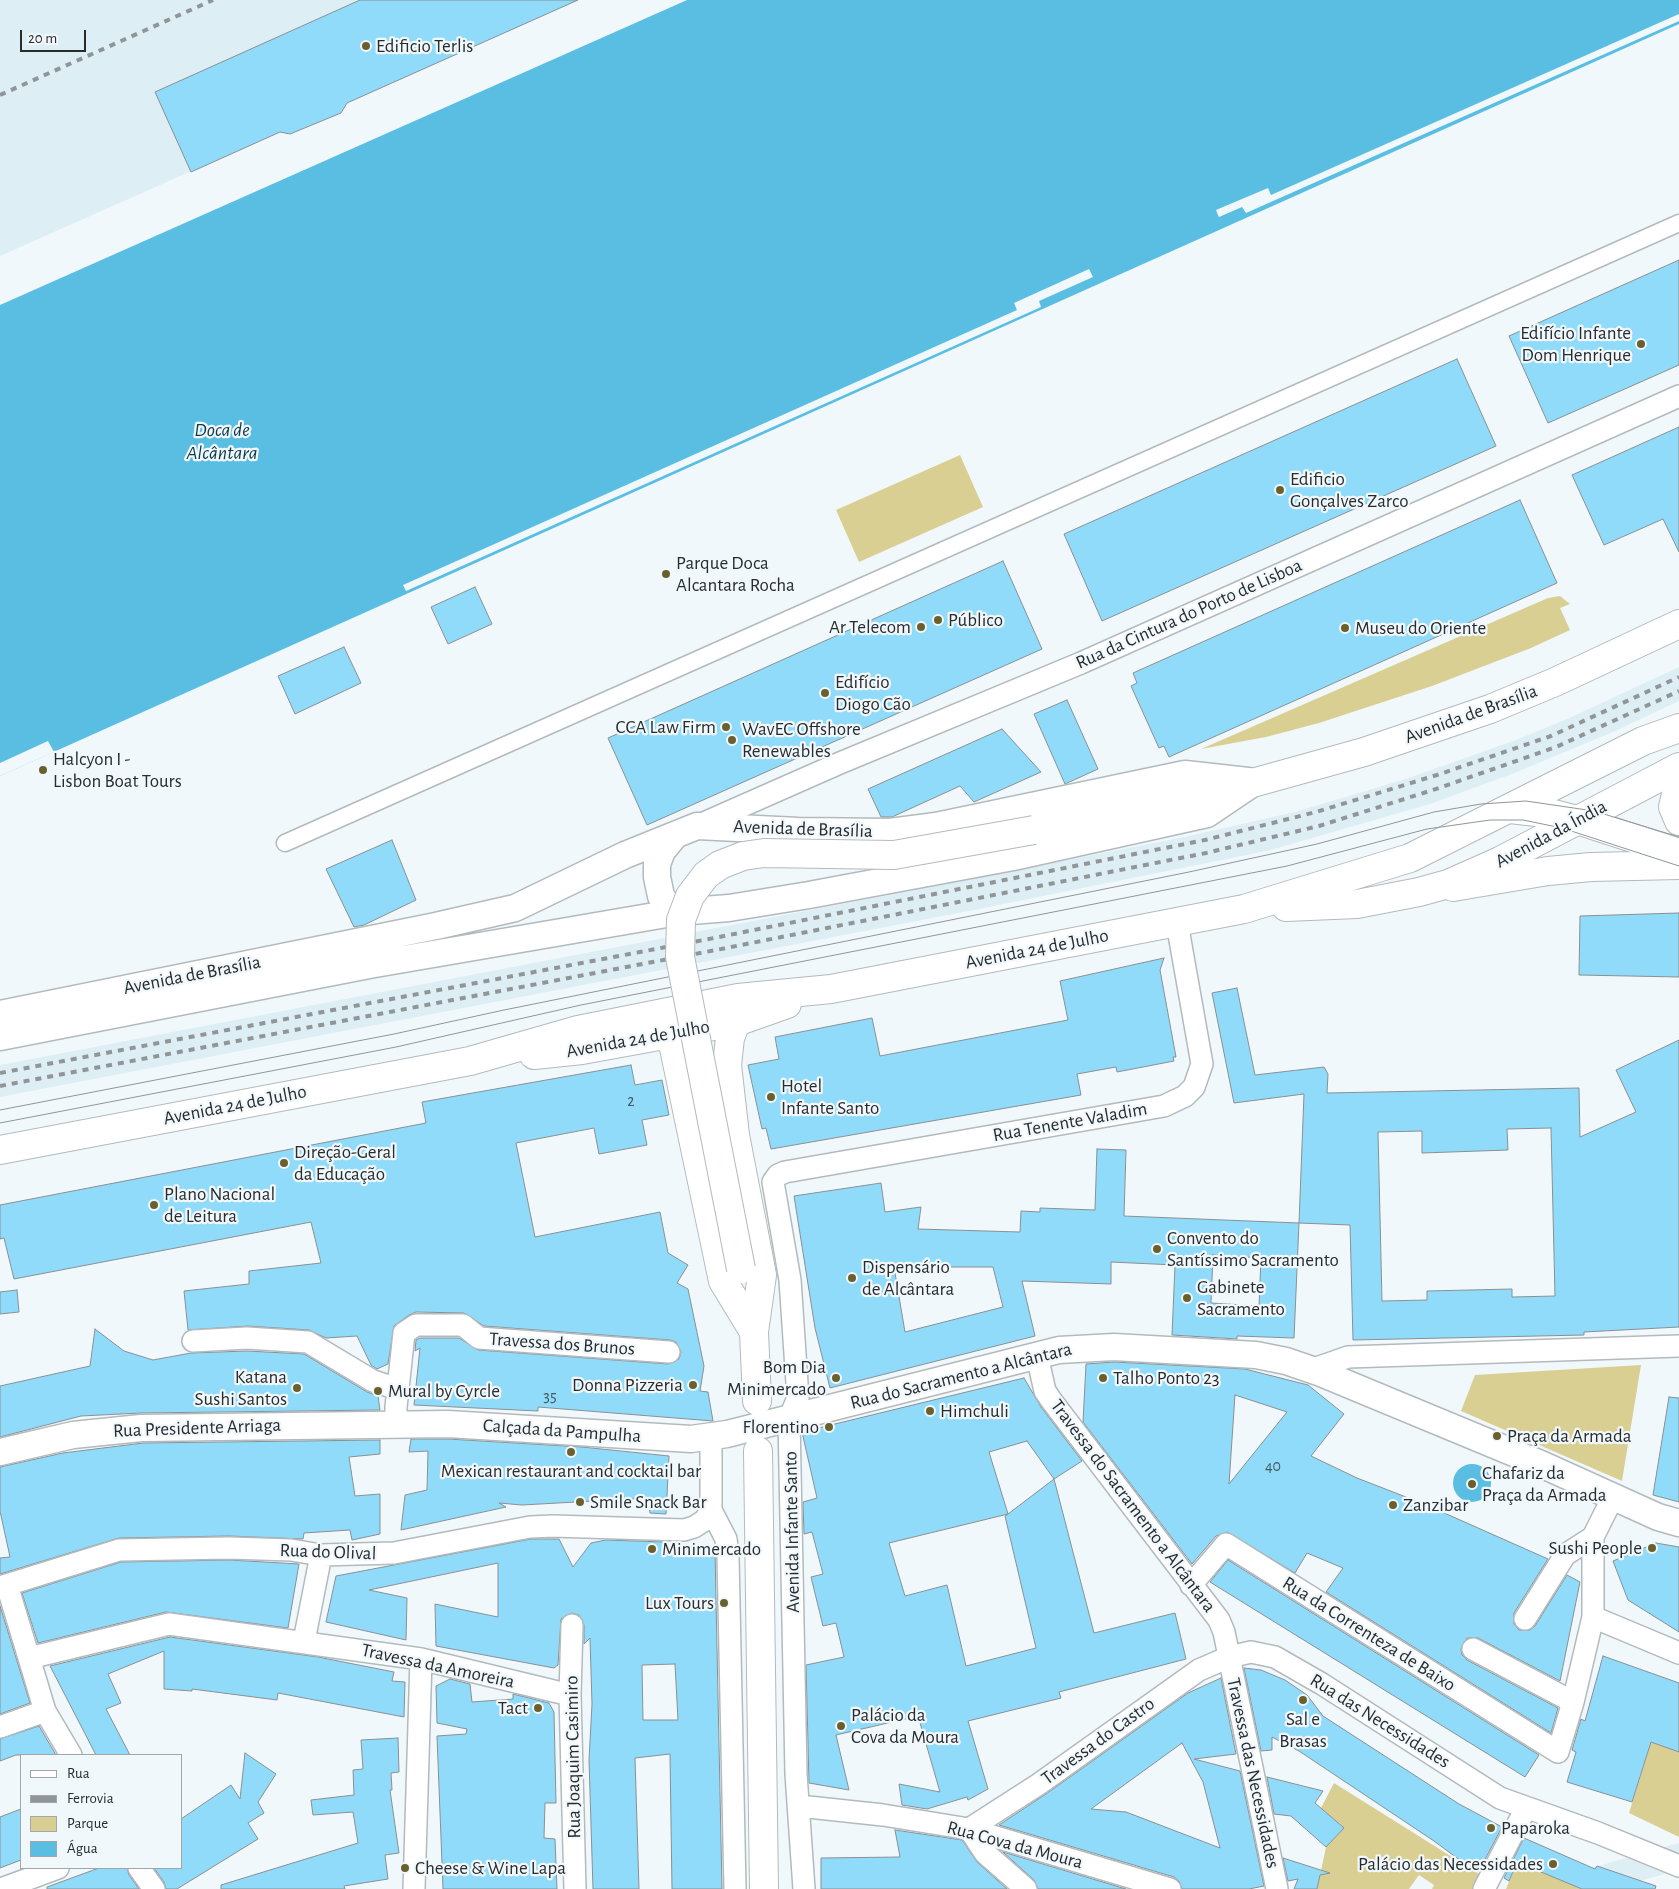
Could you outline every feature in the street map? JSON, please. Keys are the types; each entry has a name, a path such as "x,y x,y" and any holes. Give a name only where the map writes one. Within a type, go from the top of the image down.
{"main road":[{"name":"Avenida de Brasília","path":"1256,782 1364,752 1490,709 1555,682 1679,624"},
{"path":"1510,810 1643,741 1679,728"},
{"name":"Avenida da Índia","path":"1419,892 1469,875 1679,767"},
{"path":"757,1402 754,1332 680,957 680,920 690,896 706,875 720,865 743,856 764,853 894,855 1034,830 1256,782"},
{"path":"1679,782 1673,807 1679,821"},
{"path":"1510,810 1554,814 1679,853"},
{"name":"Avenida 24 de Julho","path":"470,1061 578,1030 737,1010 831,989 1244,909 1410,858 1510,810"},
{"path":"1419,892 1548,870 1679,865"},
{"name":"Avenida 24 de Julho","path":"1244,909 1357,904 1419,892"},
{"path":"737,1010 730,1038 727,1065 735,1135 762,1275 754,1332"},
{"name":"Avenida 24 de Julho","path":"0,1150 470,1061 582,1050 671,1034 737,1010"},
{"path":"671,1034 723,1281 754,1332"},
{"name":"Avenida Infante Santo","path":"758,1451 764,1889"}],"street":[{"path":"286,843 1679,223"},
{"name":"Rua da Cintura do Porto de Lisboa","path":"686,830 840,763 1081,663 1679,396"},
{"name":"Avenida de Brasília","path":"367,953 515,908 625,855 686,830 890,832 936,826 1185,774 1256,782"},
{"name":"Avenida de Brasília","path":"11,1023 367,953 678,912 729,908 809,895 1110,837 1207,814 1256,782"},
{"path":"678,912 667,905 661,896 657,877 657,864 662,851 686,830"},
{"name":"Rua Tenente Valadim","path":"775,1178 785,1172 1175,1103 1194,1087 1202,1064 1177,922"},
{"name":"Avenida Infante Santo","path":"775,1178 773,1190 790,1280 798,1398 789,1419 796,1774 804,1889"},
{"name":"Travessa dos Brunos","path":"396,1424 404,1332 416,1325 463,1325 479,1338 668,1352"},
{"path":"193,1341 247,1338 308,1342 373,1380 398,1389"},
{"name":"Rua do Sacramento a Alcântara","path":"719,1435 1073,1348 1114,1346 1256,1354 1311,1370"},
{"path":"1311,1370 1348,1357 1669,1346"},
{"name":"Travessa do Sacramento a Alcântara","path":"1037,1356 1045,1391 1191,1585 1212,1608 1219,1620 1229,1657"},
{"path":"1311,1370 1543,1465 1658,1517 1679,1523"},
{"name":"Calçada da Pampulha","path":"396,1424 509,1426 662,1439 719,1435"},
{"name":"Rua Presidente Arriaga","path":"0,1452 73,1435 118,1429 396,1424"},
{"path":"719,1435 711,1510 726,1540 728,1556 735,1889"},
{"path":"1473,1648 1573,1702 1593,1617 1593,1537 1613,1497"},
{"name":"Rua do Olival","path":"3,1586 119,1550 229,1548 291,1550 321,1555 394,1554 530,1527 684,1530 694,1527 705,1520 711,1510"},
{"path":"1524,1620 1565,1556 1593,1537"},
{"name":"Rua da Correnteza de Baixo","path":"1191,1585 1226,1544 1558,1752 1573,1702"},
{"path":"304,1641 321,1555"},
{"path":"3,1586 29,1658 45,1711 70,1754"},
{"path":"1593,1617 1679,1653"},
{"name":"Travessa da Amoreira","path":"29,1658 169,1624 304,1641 421,1659 570,1695"},
{"name":"Rua Joaquim Casimiro","path":"572,1625 570,1695 575,1889"},
{"name":"Rua das Necessidades","path":"1229,1657 1251,1652 1275,1657 1322,1684 1500,1798 1598,1833 1679,1866"},
{"name":"Travessa do Castro","path":"969,1829 1040,1784 1199,1670 1229,1657"},
{"name":"Travessa das Necessidades","path":"1229,1657 1277,1889"},
{"path":"414,1889 421,1659"},
{"path":"0,1727 45,1711"},
{"name":"Rua Cova da Moura","path":"799,1806 883,1815 969,1829 1170,1889"},
{"path":"1484,1889 1526,1808"},
{"path":"969,1829 985,1853 1026,1889"},
{"path":"1,1889 55,1869"},
{"path":"140,1869 154,1889"}],"shaded area":[{"path":"0,0 577,0 0,256"},
{"path":"1679,667 1679,701 1613,732 1512,774 1430,804 1271,850 974,910 0,1097 0,1065 910,891 1184,837 1295,812 1406,779 1516,740 1567,719"},
{"path":"1679,1843 1679,1870 1636,1882 1537,1889 1588,1869"}],"green space":[{"path":"960,455 983,507 859,562 836,510"},
{"path":"1560,596 1570,604 1560,608 1570,630 1531,648 1432,686 1319,723 1266,737 1201,749 1548,598"},
{"path":"1641,1365 1622,1481 1461,1411 1475,1375"},
{"path":"1651,1742 1679,1752 1679,1837 1629,1813"},
{"path":"1334,1783 1484,1877 1478,1889 1432,1889 1434,1885 1419,1875 1409,1889 1317,1889 1326,1847 1344,1828 1321,1808"},
{"path":"1517,1862 1582,1889 1506,1889"}],"water":[{"name":"Doca de Alcântara","path":"687,0 1679,0 1679,24 0,776 0,305"},
{"name":"Chafariz da Praça da Armada","path":"1472,1464 1486,1469 1491,1483 1486,1497 1472,1502 1458,1497 1453,1483 1458,1469"}],"pier":[{"path":"1679,14 1679,21 1246,213 1242,207 1219,217 1218,215 1216,210 1268,188 1271,195"},
{"path":"1089,269 1093,277 1039,301 1041,307 406,591 403,585 1017,310 1014,303"},
{"path":"48,741 54,752 0,776 0,763"}],"building":[{"name":"Edificio Terlis","path":"360,0 578,0 347,103 341,113 290,134 280,132 191,172 155,92"},
{"name":"Edifício Infante Dom Henrique","path":"1679,260 1679,365 1548,423 1509,336"},
{"name":"Edificio Gonçalves Zarco","path":"1457,359 1496,446 1102,621 1064,534"},
{"path":"1679,427 1679,552 1663,519 1604,545 1572,475"},
{"name":"Museu do Oriente","path":"1520,500 1557,583 1169,757 1164,746 1159,748 1131,686 1137,683 1133,673"},
{"name":"Edifício Diogo Cão","path":"1003,561 1042,649 647,825 608,738"},
{"path":"475,587 492,624 448,644 431,607"},
{"path":"344,647 361,683 295,714 278,676"},
{"path":"1067,700 1098,769 1065,784 1034,714"},
{"path":"1002,729 1041,772 974,802 960,786 892,817 881,817 868,789"},
{"path":"392,840 416,900 364,925 354,927 326,869"},
{"path":"1679,913 1679,977 1579,975 1580,916"},
{"path":"1164,958 1160,970 1176,1057 1173,1057 1174,1061 1117,1072 1116,1067 1077,1074 1081,1095 771,1149 766,1128 762,1129 748,1065 779,1059 775,1037 872,1018 880,1056 1068,1020 1060,981"},
{"path":"1237,988 1255,1075 1324,1067 1328,1074 1327,1093 1579,1088 1580,1137 1636,1112 1616,1070 1679,1040 1679,1327 1584,1332 1584,1335 1353,1340 1350,1225 1299,1223 1304,1094 1234,1103 1212,993","holes":["1551,1128 1555,1296 1512,1297 1512,1289 1427,1291 1427,1300 1382,1301 1378,1132 1422,1131 1422,1153 1508,1150 1507,1129"]},
{"path":"631,1065 635,1085 662,1080 669,1115 642,1120 647,1145 599,1154 594,1128 516,1143 535,1237 660,1212 668,1253 688,1265 677,1283 688,1289 704,1366 700,1391 708,1392 713,1421 538,1407 538,1411 414,1405 420,1348 415,1351 416,1340 420,1338 459,1338 478,1350 668,1364 679,1359 681,1352 676,1342 670,1340 484,1326 464,1313 416,1312 394,1326 388,1364 377,1369 371,1365 357,1336 326,1338 309,1330 248,1326 188,1330 184,1291 249,1284 249,1271 321,1263 311,1222 14,1279 4,1238 0,1239 0,1205 426,1123 422,1102"},
{"path":"1097,1149 1126,1150 1124,1216 1299,1223 1294,1338 1237,1336 1237,1339 1172,1335 1175,1265 1111,1262 1111,1284 1022,1281 1035,1336 830,1388 815,1328 794,1196 881,1183 885,1212 921,1207 918,1229 1020,1232 1021,1211 1040,1212 1040,1208 1095,1210","holes":["1213,1255 1261,1258 1259,1306 1211,1303","894,1267 993,1267 1003,1307 905,1332"]},
{"path":"17,1290 19,1312 0,1314 0,1292"},
{"path":"95,1329 124,1351 153,1360 191,1353 247,1351 304,1354 367,1392 378,1396 380,1410 141,1413 81,1416 0,1437 0,1386 90,1366"},
{"path":"1114,1362 1245,1369 1308,1385 1344,1414 1311,1456 1357,1478 1424,1504 1548,1559 1514,1613 1514,1624 1519,1630 1530,1630 1535,1626 1567,1575 1580,1582 1560,1681 1478,1638 1467,1638 1461,1649 1462,1655 1467,1660 1558,1708 1551,1733 1326,1592 1343,1568 1307,1553 1295,1573 1227,1532 1216,1536 1192,1564 1083,1422 1086,1364","holes":["1235,1395 1287,1412 1229,1484"]},
{"path":"1024,1378 1041,1407 1082,1461 1054,1479 1094,1633 1175,1613 1186,1659 1059,1692 1061,1698 968,1721 988,1789 968,1800 967,1797 927,1809 902,1805 899,1784 940,1792 918,1716 836,1735 849,1790 809,1783 806,1665 844,1657 836,1623 823,1626 811,1577 823,1574 812,1532 804,1534 803,1502 817,1498 802,1432","holes":["1027,1441 1054,1479 1008,1514 989,1452","1008,1514 1005,1516 1036,1648 966,1666 947,1585 905,1596 889,1543"]},
{"path":"1669,1397 1679,1398 1679,1502 1653,1495"},
{"path":"411,1439 448,1439 582,1447 669,1456 666,1514 650,1513 648,1498 522,1505 499,1503 506,1507 401,1530 405,1495 427,1490 428,1451 409,1452"},
{"path":"380,1440 380,1454 349,1457 355,1496 380,1494 380,1534 352,1540 350,1530 304,1533 303,1539 229,1536 119,1538 0,1574 0,1558 10,1557 0,1511 0,1467 63,1453 143,1443"},
{"path":"531,1539 559,1539 573,1567 591,1543 606,1540 665,1542 665,1546 711,1549 715,1551 722,1889 672,1889 670,1754 635,1758 639,1889 593,1889 589,1760 592,1704 590,1638 584,1644 584,1625 579,1615 572,1613 561,1619 558,1665 554,1668 436,1646 435,1604 498,1617 498,1563 369,1590 407,1598 406,1640 326,1622 336,1576","holes":["675,1664 678,1720 643,1720 642,1665"]},
{"path":"1656,1543 1679,1547 1679,1632 1628,1600 1613,1561"},
{"path":"229,1560 299,1564 288,1628 166,1612 38,1643 22,1593 121,1562"},
{"path":"1228,1560 1539,1755 1525,1777 1210,1582"},
{"path":"0,1606 30,1703 0,1714"},
{"path":"170,1637 318,1657 394,1672 392,1681 405,1682 404,1717 278,1693 277,1700 192,1689 192,1691 164,1689 164,1651 108,1674 121,1703 106,1709 129,1754 95,1754 50,1666"},
{"path":"1603,1656 1679,1683 1679,1752 1651,1742 1632,1802 1567,1782 1576,1752 1572,1750 1581,1719 1585,1721"},
{"path":"1244,1668 1261,1670 1285,1680 1307,1695 1323,1716 1459,1804 1502,1827 1480,1869 1461,1861 1299,1751 1272,1737 1272,1750 1261,1751"},
{"path":"1221,1678 1236,1754 1194,1759 1240,1771 1264,1886 1249,1889 1182,1889 1179,1881 1174,1877 999,1825 1046,1794 1188,1693","holes":["1182,1743 1203,1782 1220,1848 1126,1812 1091,1809"]},
{"path":"450,1679 470,1684 472,1702 513,1699 513,1694 549,1703 554,1712 556,1803 545,1803 544,1838 555,1839 557,1889 443,1889 437,1736 466,1734 467,1729 437,1723 436,1686"},
{"path":"39,1726 55,1754 20,1754 0,1761 0,1739"},
{"path":"398,1738 399,1772 391,1773 392,1790 390,1790 399,1853 385,1855 388,1879 344,1886 345,1889 221,1889 221,1885 358,1843 353,1812 313,1815 311,1800 354,1795 353,1770 363,1769 361,1740"},
{"path":"245,1753 276,1774 258,1802 264,1813 248,1823 258,1839 177,1889 166,1889 164,1882 155,1869 182,1869 182,1818 231,1785 240,1799"},
{"path":"1267,1777 1323,1791 1315,1803 1344,1828 1326,1847 1291,1816 1274,1814"},
{"path":"20,1809 20,1860 0,1868 0,1817"},
{"path":"895,1830 962,1840 977,1862 1007,1889 821,1889 821,1858 900,1857"},
{"name":"Palácio das Necessidades","path":"1524,1838 1595,1869 1597,1866 1656,1886 1655,1889 1582,1889 1517,1862 1509,1881 1504,1878"},
{"path":"1003,1852 1126,1889 1038,1889 1034,1880"},
{"path":"1283,1858 1330,1873 1320,1875 1317,1889 1294,1889 1298,1879 1288,1881"},
{"path":"96,1869 127,1869 129,1875 139,1889 47,1889 47,1887"}],"tram line":[{"path":"0,1110 394,1034 504,1010 1189,872 1317,844 1434,812 1481,804 1526,801 1594,811 1679,837"},
{"path":"0,1123 396,1047 581,1005 1287,866 1427,829 1490,820 1523,820 1562,828 1679,866"}],"railway":[{"path":"0,95 213,0"},
{"path":"0,1073 714,938 1205,840 1316,812 1437,775 1551,736 1679,677"},
{"path":"0,1086 716,950 1206,853 1319,826 1439,788 1556,747 1679,691"}],"place":[{"name":"Edificio Terlis","path":"366,46"},
{"name":"Edifício Infante Dom Henrique","path":"1641,344"},
{"name":"Edificio Gonçalves Zarco","path":"1280,490"},
{"name":"Parque Doca Alcantara Rocha","path":"666,574"},
{"name":"Público","path":"938,620"},
{"name":"Ar Telecom","path":"921,627"},
{"name":"Museu do Oriente","path":"1345,628"},
{"name":"Edifício Diogo Cão","path":"825,693"},
{"name":"CCA Law Firm","path":"726,727"},
{"name":"WavEC Offshore Renewables","path":"732,740"},
{"name":"Halcyon I - Lisbon Boat Tours","path":"43,770"},
{"name":"Hotel Infante Santo","path":"771,1097"},
{"name":"Direção-Geral da Educação","path":"284,1163"},
{"name":"Plano Nacional de Leitura","path":"154,1205"},
{"name":"Convento do Santíssimo Sacramento","path":"1157,1249"},
{"name":"Dispensário de Alcântara","path":"852,1278"},
{"name":"Gabinete Sacramento","path":"1187,1298"},
{"name":"Bom Dia Minimercado","path":"836,1378"},
{"name":"Talho Ponto 23","path":"1103,1378"},
{"name":"Donna Pizzeria","path":"693,1385"},
{"name":"Katana Sushi Santos","path":"297,1388"},
{"name":"Mural by Cyrcle","path":"378,1391"},
{"name":"Himchuli","path":"930,1411"},
{"name":"Florentino","path":"829,1427"},
{"name":"Praça da Armada","path":"1497,1436"},
{"name":"Mexican restaurant and cocktail bar","path":"571,1452"},
{"name":"Chafariz da Praça da Armada","path":"1472,1484"},
{"name":"Smile Snack Bar","path":"580,1502"},
{"name":"Zanzibar","path":"1393,1505"},
{"name":"Sushi People","path":"1652,1548"},
{"name":"Minimercado","path":"652,1549"},
{"name":"Lux Tours","path":"724,1603"},
{"name":"Sal e Brasas","path":"1303,1700"},
{"name":"Tact","path":"538,1708"},
{"name":"Palácio da Cova da Moura","path":"841,1726"},
{"name":"Paparoka","path":"1491,1828"},
{"name":"Palácio das Necessidades","path":"1553,1864"},
{"name":"Cheese & Wine Lapa","path":"405,1868"}]}
